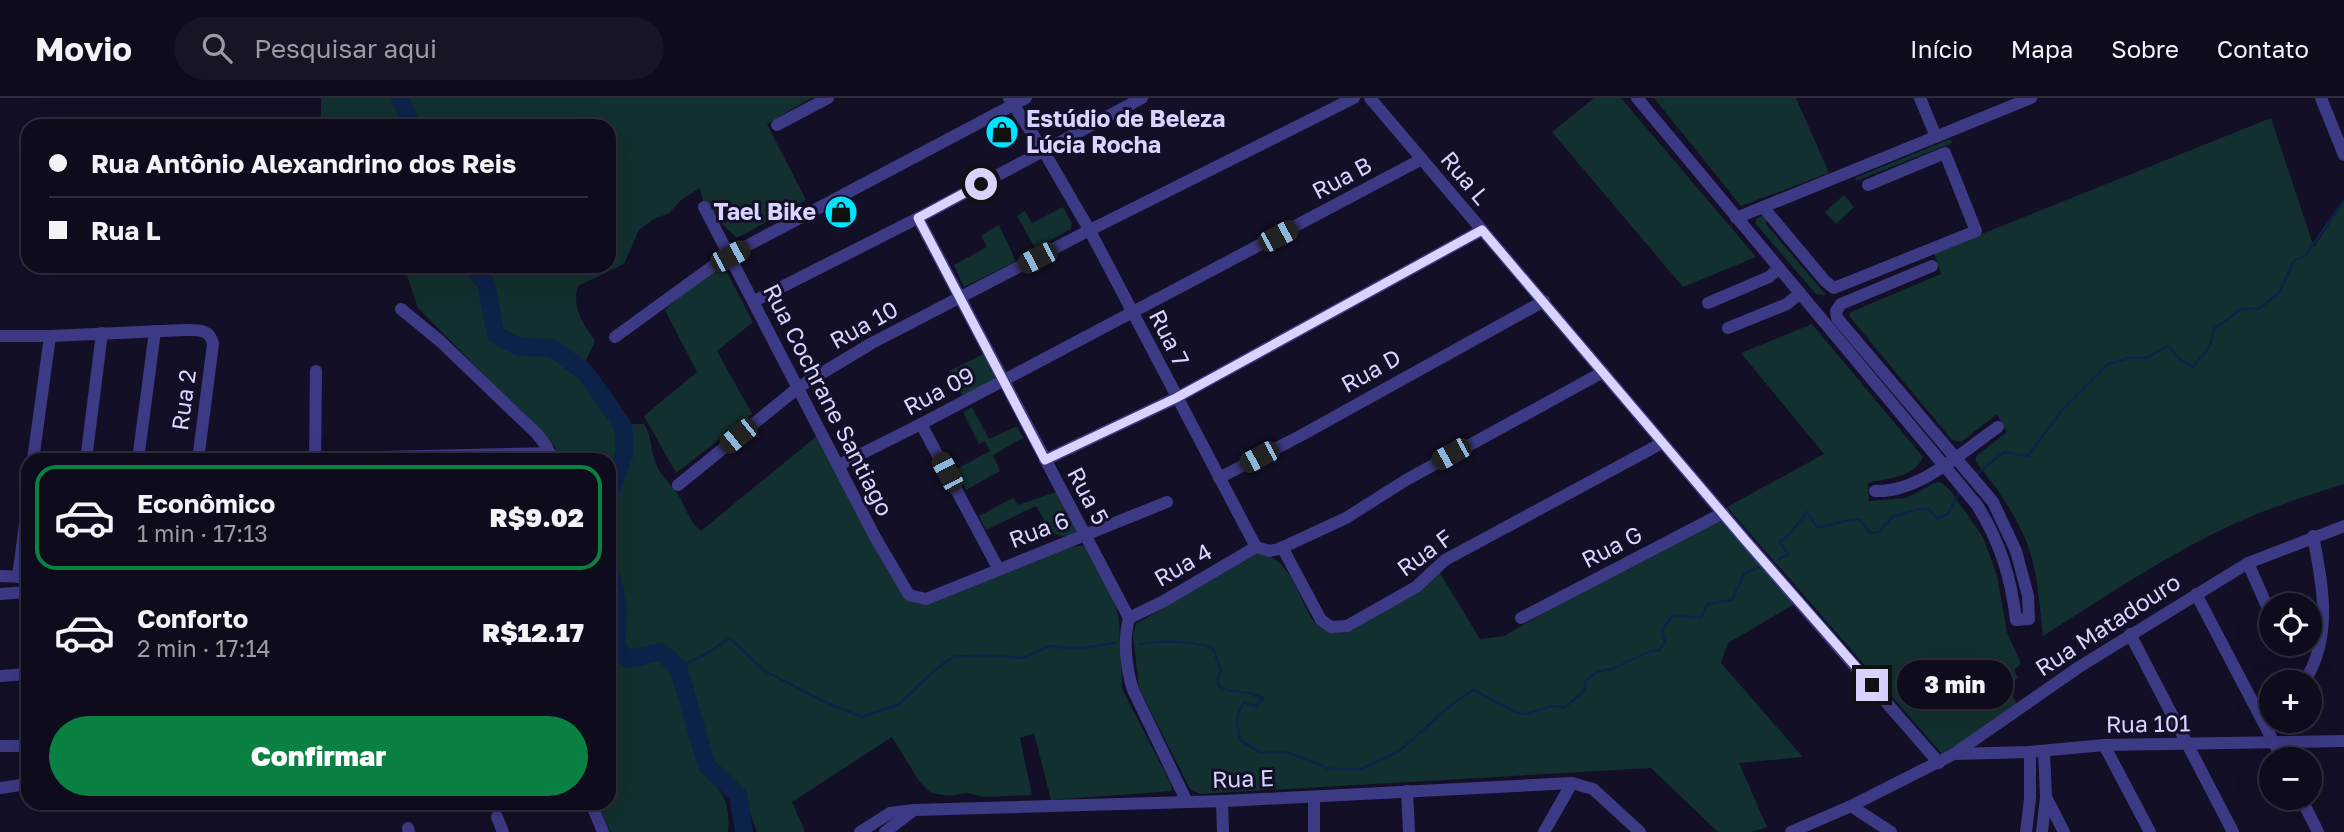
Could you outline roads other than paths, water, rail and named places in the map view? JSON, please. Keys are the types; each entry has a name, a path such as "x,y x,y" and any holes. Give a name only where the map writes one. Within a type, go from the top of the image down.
{"street":[{"path":"777,125 828,98"},
{"path":"754,302 1142,98"},
{"name":"Rua 10","path":"678,485 799,387 872,343 1354,98"},
{"name":"Rua L","path":"1370,98 1662,443 1939,763"},
{"path":"1637,98 1970,496 1999,545 2008,570 2016,620 2029,619 2028,596 2016,551 1998,511 1981,487 1843,325 1836,312 1841,304 1932,266"},
{"path":"1920,98 1936,136"},
{"path":"1736,218 2031,98"},
{"path":"2321,98 2344,155"},
{"path":"615,337 730,256 1016,100"},
{"name":"Rua 7","path":"1016,100 1090,231 1256,547"},
{"path":"1763,207 1825,281 1834,288 1976,230 1945,153 1868,185"},
{"name":"Rua B","path":"1133,313 1422,159"},
{"name":"Rua Cochrane Santiago","path":"704,207 901,584 909,595 926,599"},
{"name":"Rua 5","path":"918,218 1129,618 1126,631 1133,690 1187,802"},
{"path":"1045,460 1176,398 1482,230"},
{"path":"1709,303 1769,277 1779,268"},
{"path":"1728,328 1787,304 1800,293"},
{"name":"Rua D","path":"1219,478 1544,301"},
{"path":"401,309 458,358 537,434 549,453"},
{"name":"Rua 09","path":"839,465 921,425 1133,313"},
{"name":"Rua 2","path":"155,331 201,330 210,336 213,344 199,453"},
{"path":"2,336 155,331 139,453"},
{"path":"87,453 103,333"},
{"path":"34,453 50,336"},
{"path":"315,453 316,371"},
{"path":"1256,547 1270,551 1346,518 1429,467 1603,372"},
{"path":"921,425 998,568"},
{"path":"1875,491 1906,487 1998,427"},
{"name":"Rua F","path":"1282,547 1321,620 1331,627 1347,626 1416,587 1445,560 1662,443"},
{"name":"Rua 6","path":"926,599 1167,502"},
{"name":"Rua G","path":"1521,618 1723,513"},
{"name":"Rua Matadouro","path":"1791,832 1939,763 2130,634 2248,563 2344,526"},
{"path":"2313,537 2324,592 2324,617 2313,670"},
{"name":"Rua 4","path":"1129,618 1164,601 1256,547"},
{"path":"2248,563 2261,593"},
{"path":"0,576 21,577"},
{"path":"0,594 21,592"},
{"path":"2196,594 2259,705"},
{"path":"2130,634 2233,832"},
{"path":"0,676 21,674"},
{"path":"2272,733 2277,747"},
{"name":"Rua 101","path":"1954,754 2030,752 2104,745 2344,741"},
{"path":"2104,745 2150,832"},
{"path":"0,746 21,746"},
{"path":"2042,832 2046,797 2044,751"},
{"path":"2026,832 2030,799 2030,752"},
{"path":"1544,832 1573,783 1593,789 1640,832"},
{"name":"Rua E","path":"860,832 890,813 914,810 1222,801 1573,783"},
{"path":"0,788 21,785"},
{"path":"1407,791 1409,832"},
{"path":"1314,797 1314,832"},
{"path":"2046,797 2064,832"},
{"path":"1222,801 1223,832"},
{"path":"1851,806 1891,832"},
{"path":"595,810 603,832"},
{"path":"885,832 914,810"},
{"path":"2307,810 2318,832"},
{"path":"497,817 503,832"}],"waterway":[{"path":"400,98 409,119"},
{"path":"1976,475 2004,452 2028,456 2061,411 2108,364 2128,358 2146,358 2168,346 2182,361 2193,367 2210,346 2214,329 2241,309 2260,308 2279,293 2294,261 2306,255 2344,200"},
{"path":"478,273 486,284 496,335 519,347 552,348 585,372 623,426 625,452 616,476"},
{"path":"1779,559 1788,555 1780,542 1807,512 1817,527 1860,520 1870,533 1879,532 1893,516 1925,509 1929,509 1937,519 1948,514 1959,492"},
{"path":"1139,644 1195,643 1213,648 1221,670 1218,685 1263,699 1256,706 1244,703 1237,721 1241,741 1260,752 1287,752 1330,769 1360,769 1398,752 1451,705 1473,690 1526,714 1552,706 1565,707 1584,691 1586,680 1597,672 1615,668 1648,652 1659,650 1665,643 1662,630 1673,615 1701,618 1707,604 1732,600 1744,574 1758,568"},
{"path":"616,598 616,647"},
{"path":"678,667 706,654 730,638 763,670 861,717 898,705 953,657 984,655 1021,658 1051,646 1077,649 1114,643"},
{"path":"616,647 628,659 661,652 678,667 707,766 738,795 744,832"}],"place":[{"name":"Estúdio de Beleza Lúcia Rocha","path":"1002,132"},
{"name":"Tael Bike","path":"841,212"}]}
